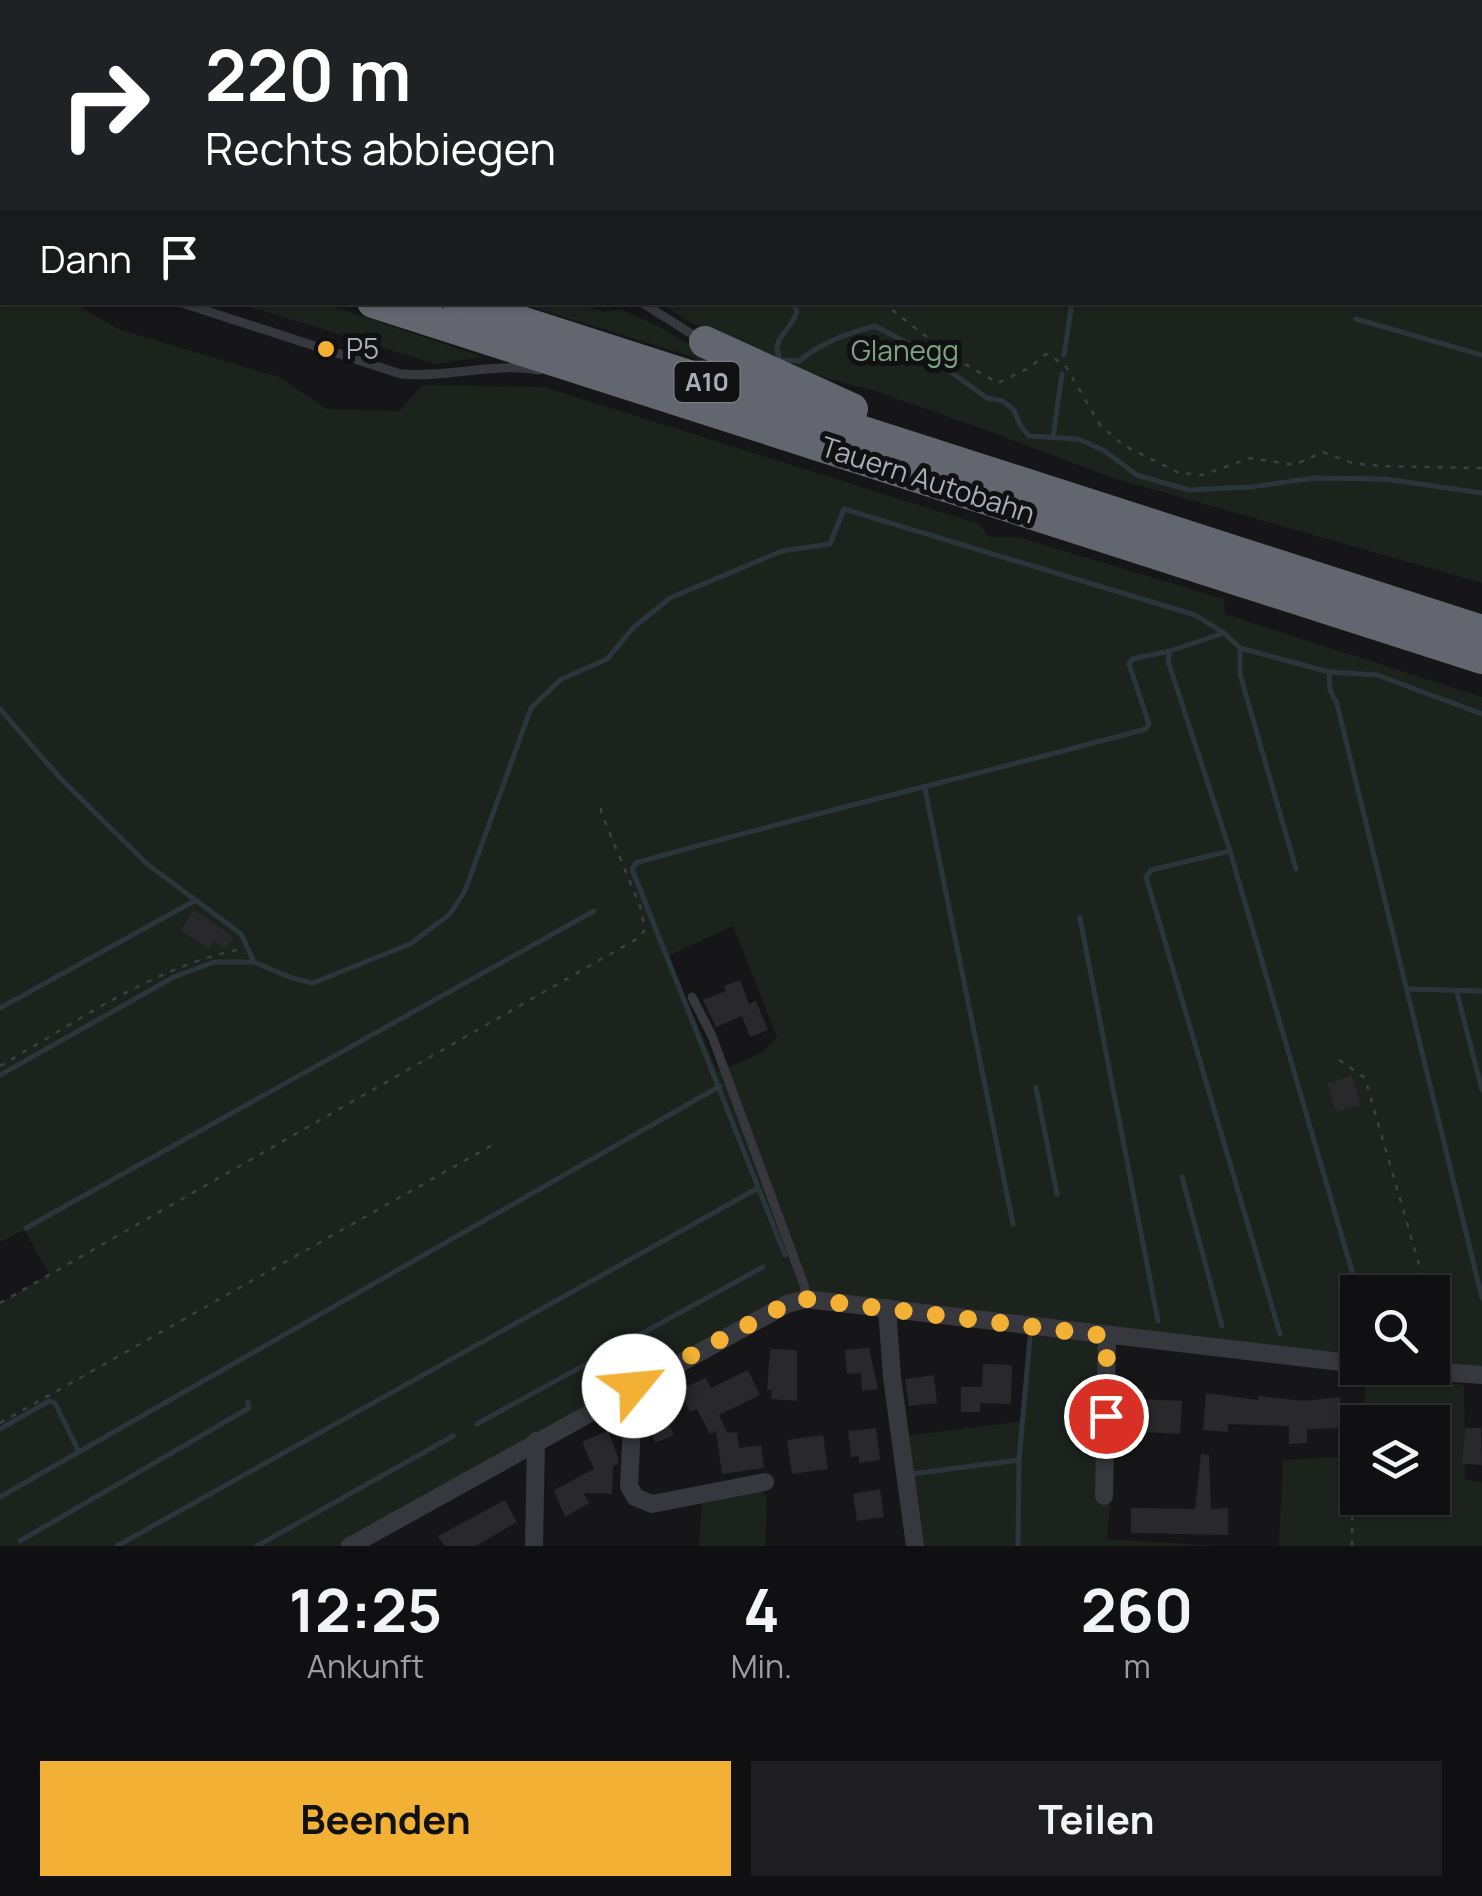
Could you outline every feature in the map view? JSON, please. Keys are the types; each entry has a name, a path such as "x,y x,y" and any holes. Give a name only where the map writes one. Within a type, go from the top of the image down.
{"highway":[{"name":"Tauern Autobahn","path":"381,305 574,376 1482,658"},
{"name":"Tauern Autobahn","path":"468,305 1482,630"},
{"path":"705,342 876,420 944,445 956,462"}],"street":[{"path":"350,1546 634,1386 787,1304 806,1299 1340,1362"},
{"path":"888,1308 892,1377 915,1546"},
{"path":"1104,1496 1107,1336"},
{"path":"1450,1373 1482,1376"},
{"path":"634,1386 630,1486 635,1497 652,1504 765,1482"},
{"path":"534,1546 536,1441"}],"lane":[{"path":"188,305 401,374 436,376 511,368 574,376"},
{"path":"646,305 705,342"},
{"path":"692,997 712,1036 806,1299"}],"path":[{"path":"886,305 950,356 998,383 1029,368 1046,354 1066,364 1100,425 1124,446 1180,473 1202,475 1250,458 1294,465 1322,452 1352,463 1379,466 1482,468"},
{"path":"0,1303 640,937 645,929 640,906 600,802"},
{"path":"0,1066 168,972 197,959 237,950"},
{"path":"1339,1060 1365,1078 1422,1275"},
{"path":"0,1422 496,1143"},
{"path":"1352,1546 1353,1515"}],"green space":[{"path":"0,305 77,305 118,329 279,377 327,409 400,411 422,385 544,387 979,524 989,537 1018,537 1224,599 1225,614 1482,697 1482,1368 1450,1365 1450,1275 1340,1275 1340,1353 1026,1320 801,1289 348,1546 0,1546 0,1303 49,1274 24,1230 0,1242","holes":["733,926 777,1037 763,1052 718,1072 668,956"]},
{"path":"244,305 329,305 483,357 435,364"},
{"path":"525,305 582,305 604,312 620,309 666,330 736,375 687,355"},
{"name":"Glanegg","path":"664,305 1482,305 1482,583 1113,478 878,392 815,375 688,321"},
{"path":"1028,1333 1100,1342 1101,1504 1110,1505 1107,1539 1217,1546 917,1546 905,1436 1023,1421"},
{"path":"1366,1385 1464,1385 1465,1480 1482,1482 1482,1546 1279,1546 1283,1460 1340,1457 1340,1515 1450,1515 1450,1405 1364,1405"},
{"path":"760,1490 767,1495 765,1546 699,1546 702,1500"}],"building":[{"path":"194,910 234,937 226,949 214,941 209,949 181,930"},
{"path":"740,980 749,1004 756,1001 768,1030 750,1037 742,1016 716,1027 703,1000 726,991 724,986"},
{"path":"1352,1076 1361,1105 1336,1112 1327,1083"},
{"path":"869,1348 878,1389 862,1391 861,1373 847,1374 845,1350"},
{"path":"770,1349 797,1350 797,1401 771,1399 772,1389 767,1391"},
{"path":"983,1364 1012,1365 1011,1404 980,1403 980,1412 961,1412 961,1387 982,1387"},
{"path":"748,1370 760,1395 719,1415 727,1433 737,1432 739,1448 761,1445 764,1468 722,1474 716,1431 710,1434 697,1409 690,1412 680,1389 706,1378 711,1388"},
{"path":"934,1375 937,1403 909,1406 905,1379"},
{"path":"1123,1388 1144,1389 1143,1399 1182,1401 1180,1434 1143,1432 1143,1438 1123,1437"},
{"path":"1206,1393 1258,1400 1259,1396 1304,1401 1340,1397 1340,1428 1307,1429 1307,1443 1289,1444 1289,1426 1228,1424 1228,1432 1203,1430"},
{"path":"663,1409 674,1435 655,1443 647,1415"},
{"path":"876,1428 880,1460 859,1463 859,1456 851,1457 848,1431"},
{"path":"1465,1428 1481,1428 1482,1465 1462,1464"},
{"path":"608,1431 618,1457 618,1464 613,1466 612,1494 584,1493 589,1503 565,1517 554,1490 594,1469 582,1442"},
{"path":"823,1435 828,1469 792,1474 787,1440"},
{"path":"1201,1454 1209,1455 1211,1509 1228,1508 1228,1535 1131,1533 1131,1508 1195,1509"},
{"path":"880,1489 884,1517 857,1521 853,1494"},
{"path":"505,1500 517,1522 476,1546 445,1546 438,1536"}],"waterway":[{"path":"793,305 797,310 795,317 777,346 781,360 799,361 835,339 875,326 919,349 987,398 1003,401 1014,410 1029,436 1078,439 1103,450 1137,475 1189,490 1314,478 1385,479 1482,493"},
{"path":"1064,355 1072,305"},
{"path":"1356,319 1482,355"},
{"path":"1053,437 1062,374"},
{"path":"0,1075 174,977 214,962 254,962 313,983 410,944 450,914 465,891 531,708 560,680 607,659 633,628 670,598 782,551 830,544 844,509 1195,615 1240,648 1329,672 1377,675 1482,714"},
{"path":"785,1255 632,869 636,863 1146,729 1149,724 1129,664 1132,659 1224,633"},
{"path":"1240,650 1240,674 1296,869"},
{"path":"1170,651 1168,661 1230,851 1353,1275"},
{"path":"1329,672 1330,690 1337,704 1482,1298"},
{"path":"0,709 60,778 146,863 241,934 254,962"},
{"path":"925,789 1013,1224"},
{"path":"1230,851 1151,870 1146,877 1280,1334"},
{"path":"0,1008 194,901"},
{"path":"26,1228 594,911"},
{"path":"1080,918 1158,1321"},
{"path":"1407,989 1482,991"},
{"path":"1457,993 1482,1090"},
{"path":"0,1497 720,1086"},
{"path":"1036,1088 1057,1194"},
{"path":"1182,1177 1222,1326"},
{"path":"117,1546 758,1188"},
{"path":"477,1424 763,1267"},
{"path":"1018,1546 1019,1460 1030,1338"},
{"path":"0,1429 49,1401 55,1403 79,1452"},
{"path":"20,1541 249,1408 248,1402"},
{"path":"257,1546 453,1436"},
{"path":"911,1474 1019,1460"}],"place":[{"name":"P5","path":"326,349"}],"route":[{"path":"634,1386 787,1304 806,1299 1107,1336 1106,1416"}]}
